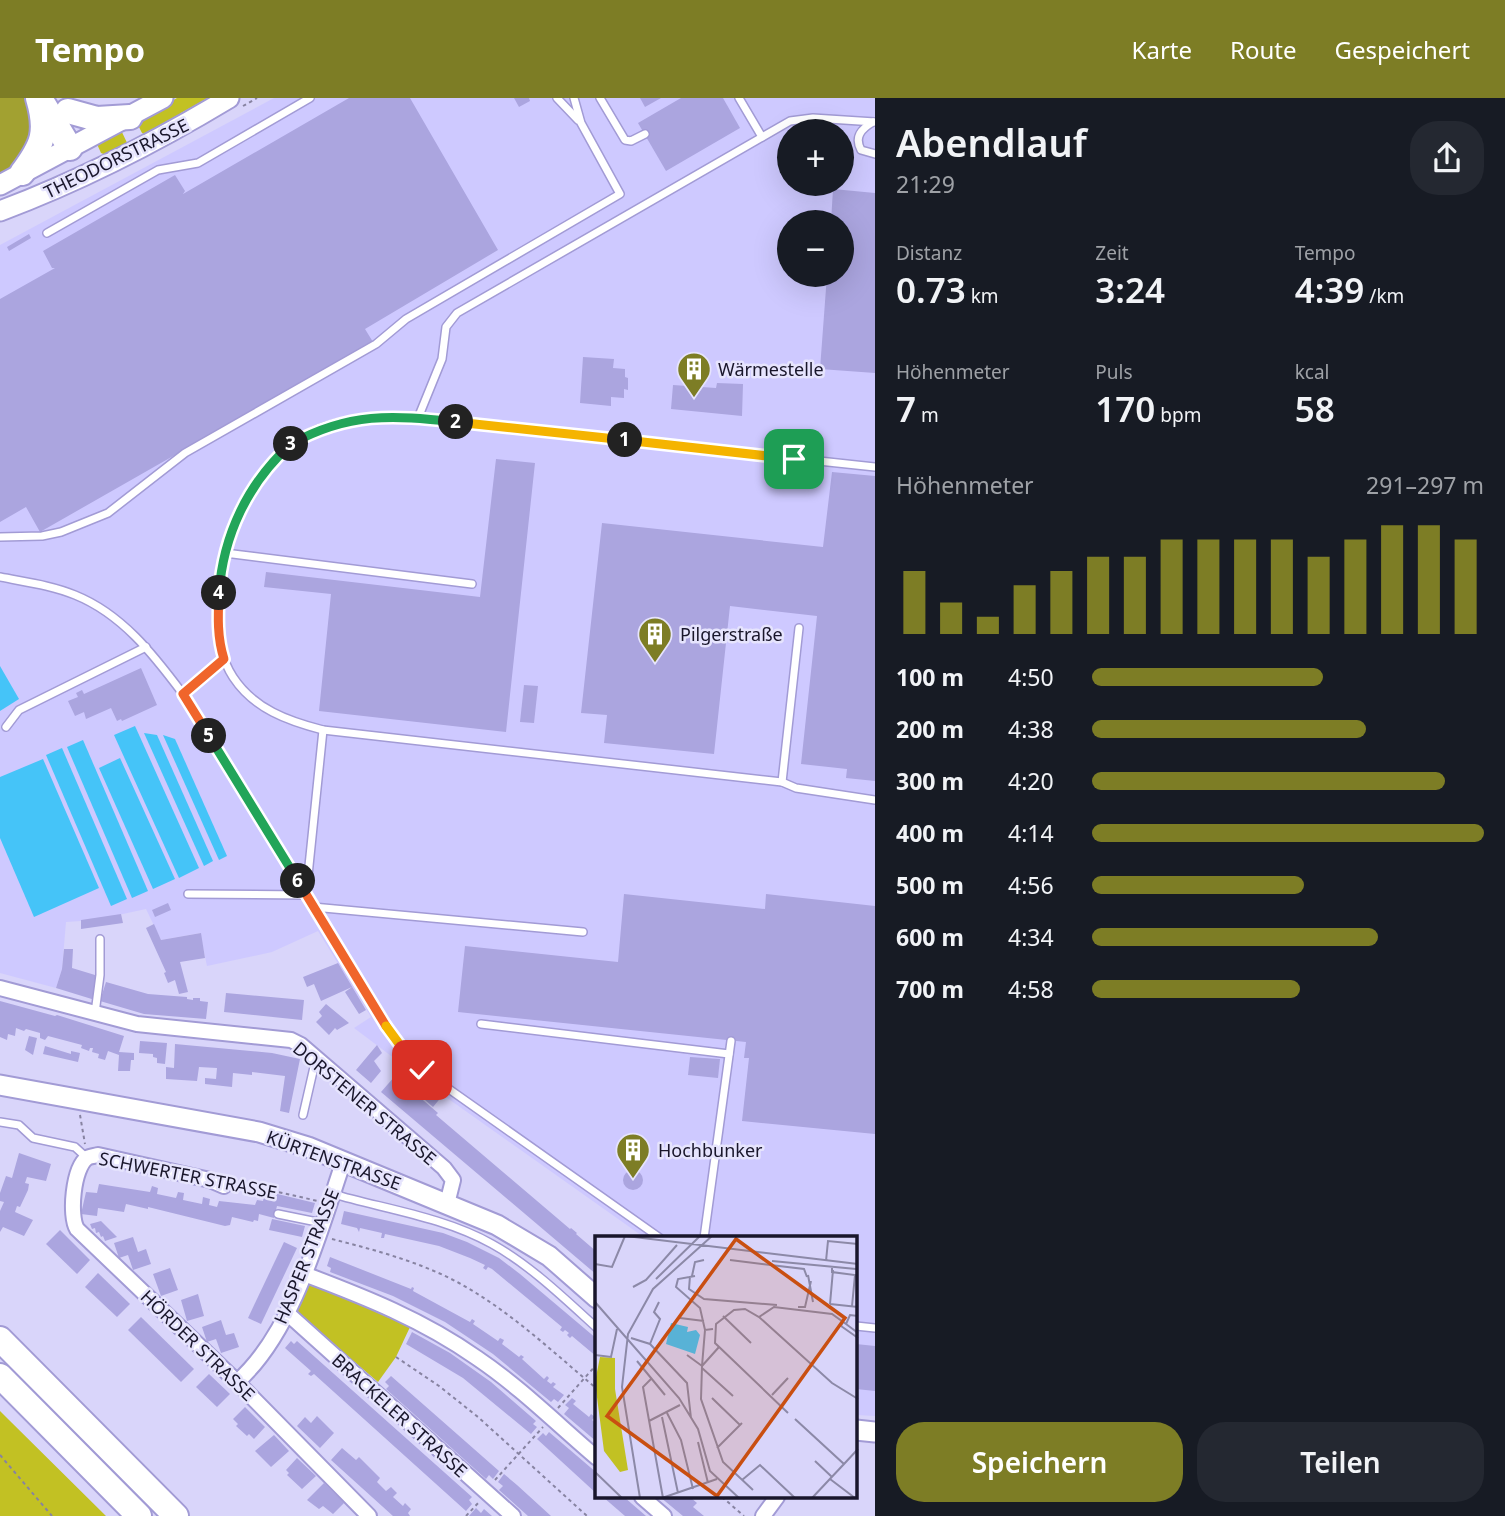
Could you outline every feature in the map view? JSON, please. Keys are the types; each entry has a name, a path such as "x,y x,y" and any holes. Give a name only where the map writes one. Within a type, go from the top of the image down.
{"highway":[{"path":"39,98 78,144"},
{"path":"22,173 40,146 44,130 39,98"},
{"path":"63,104 78,144"},
{"path":"63,104 97,119 130,117"},
{"path":"0,1339 176,1516"},
{"path":"0,1376 139,1516"}],"main road":[{"name":"THEODORSTRASSE","path":"0,185 163,98"},
{"name":"THEODORSTRASSE","path":"0,211 92,173 229,98"},
{"path":"130,117 127,126 129,136 137,143 149,144"},
{"path":"78,144 92,173"},
{"name":"KÜRTENSTRASSE","path":"0,1085 259,1132 344,1160 497,1225 533,1246 595,1296"}],"street":[{"name":"DORSTENER STRASSE","path":"0,988 137,1024 291,1040 319,1060 444,1168 453,1180 447,1203"},
{"name":"SCHWERTER STRASSE","path":"87,1158 98,1155 210,1180 224,1186"},
{"name":"HÖRDER STRASSE","path":"87,1158 80,1168 72,1208 72,1221 77,1229 237,1382 369,1516"},
{"name":"HASPER STRASSE","path":"237,1382 250,1371 265,1351 287,1313 304,1274 344,1160"},
{"path":"304,1274 399,1311 439,1334 499,1374 595,1456"},
{"name":"BRACKELER STRASSE","path":"287,1313 513,1516"},
{"path":"643,1498 664,1516"},
{"path":"763,1516 776,1498"}],"lane":[{"path":"47,233 158,170 198,163 310,98"},
{"path":"557,98 581,123"},
{"path":"0,537 42,536 61,532 108,513 185,453 376,344 407,318 620,194 581,123 574,98"},
{"path":"600,98 625,140 631,141 645,134"},
{"path":"740,98 762,138"},
{"path":"418,418 443,359 446,327 457,313 790,121 813,118 874,122"},
{"path":"874,122 860,132 858,141 861,150 875,154"},
{"path":"875,467 418,418 378,416 344,422 316,431 290,445 261,477 245,500 234,520 225,553 218,619 219,644 233,678 249,696 267,710 289,721 323,730 782,782 796,788 875,800"},
{"path":"225,553 472,584"},
{"path":"0,577 43,585 75,595 100,607 122,623 146,647 183,694 381,1019 415,1063 657,1236"},
{"path":"782,782 799,628"},
{"path":"6,727 19,710 146,647"},
{"path":"183,694 224,659"},
{"path":"306,895 323,730"},
{"path":"188,894 306,895"},
{"path":"313,907 583,932"},
{"path":"95,1013 100,975 100,939"},
{"path":"481,1024 729,1054"},
{"path":"704,1236 731,1041"},
{"path":"303,1115 314,1067 319,1060"},
{"path":"0,1122 19,1125 33,1138 75,1147 87,1158"},
{"name":"KÜRTENSTRASSE","path":"331,1199 456,1228 491,1243 523,1265 595,1326"},
{"path":"278,1214 320,1229"},
{"path":"523,1265 533,1246"}],"path":[{"path":"78,1107 87,1158"},
{"name":"SCHWERTER STRASSE","path":"224,1186 232,1181 331,1199"},
{"path":"320,1229 416,1264 460,1284 509,1317 595,1387"},
{"path":"396,1357 468,1409 587,1516"},
{"path":"466,1516 595,1366"},
{"path":"0,1455 52,1516"},
{"path":"723,1498 744,1516"}],"shaded area":[{"path":"0,98 27,98 36,115 30,158 0,179"},
{"path":"177,98 208,98 181,113 168,126 148,136 142,133 139,127 144,117"},
{"path":"274,98 875,98 875,1416 858,1415 858,1236 642,1236 443,1095 354,1028 371,1017 318,931 272,952 207,966 200,933 161,940 146,909 95,920 66,922 62,969 56,988 0,973 0,245"},
{"path":"120,128 129,147 106,155 101,153 97,144"},
{"path":"309,1282 410,1327 396,1357 378,1382 296,1312"},
{"path":"0,1411 8,1419 106,1516 0,1516"}],"water":[{"path":"0,666 19,699 0,711"},
{"path":"135,726 199,868 179,878 114,735"},
{"path":"144,733 157,735 213,861 204,866"},
{"path":"163,735 175,739 227,856 219,860"},
{"path":"83,740 148,891 132,898 67,747"},
{"path":"62,748 127,899 111,906 46,755"},
{"path":"120,758 175,879 153,889 99,768"},
{"path":"43,759 99,888 34,917 0,838 0,777"}],"building":[{"path":"349,98 410,98 498,250 365,329 373,342 40,532 26,507 0,522 0,299 55,268 52,268 43,251 175,175 185,191 183,194"},
{"path":"514,98 529,98 530,101 519,107"},
{"path":"640,98 661,98 645,107"},
{"path":"681,98 723,98 740,128 666,171 638,123"},
{"path":"854,191 875,193 875,373 820,369 826,287 854,287 854,210 832,210 833,196 854,196"},
{"path":"29,234 31,238 9,251 7,247"},
{"path":"583,357 614,359 613,368 625,369 628,390 624,389 624,398 611,397 611,406 580,403"},
{"path":"717,383 743,384 742,416 671,409 673,385 716,388"},
{"path":"496,459 535,463 506,732 319,711 331,594 264,587 266,572 480,597"},
{"name":"Pilgerstraße","path":"832,472 875,476 875,781 846,778 847,769 801,764 817,616 730,606 714,754 604,743 607,715 581,713 602,523 823,547"},
{"path":"141,668 157,705 122,721 117,721 111,708 86,719 84,712 75,716 68,701 78,697 76,693 82,690 84,694"},
{"path":"524,685 538,686 534,723 520,722"},
{"path":"624,894 765,909 766,894 875,906 875,1134 742,1121 749,1058 744,1058 746,1042 458,1012 465,946 618,962"},
{"path":"168,903 171,910 155,917 152,910"},
{"path":"121,914 123,923 81,929 81,920"},
{"path":"154,924 161,940 201,933 205,958 180,962 188,992 179,994 175,980 168,983 164,973 166,972 146,928"},
{"path":"64,949 73,949 72,968 95,975 95,1000 56,988"},
{"path":"338,963 366,1010 359,1014 345,992 352,987 321,1001 314,984 307,987 303,977"},
{"path":"106,982 148,994 187,997 193,1000 200,998 200,1001 208,1002 206,1019 144,1014 100,1001"},
{"path":"226,993 304,1000 302,1020 224,1012"},
{"path":"0,1001 124,1036 119,1052 134,1053 130,1071 118,1071 119,1055 108,1051 105,1060 92,1052 93,1048 89,1051 81,1048 82,1045 48,1036 45,1040 40,1038 40,1033 26,1029 24,1031 16,1028 15,1036 8,1034 7,1040 0,1037"},
{"path":"326,1004 349,1023 337,1030 335,1028 329,1035 316,1022 322,1016 319,1012"},
{"path":"29,1036 37,1038 33,1055 25,1050"},
{"path":"140,1041 167,1043 165,1064 157,1063 153,1054 139,1053"},
{"path":"175,1044 272,1053 300,1059 289,1113 280,1111 285,1076 233,1073 232,1087 205,1084 205,1078 216,1079 217,1068 199,1067 197,1081 166,1079 166,1067 174,1068"},
{"path":"377,1045 382,1053 374,1061 381,1071 371,1083 356,1070"},
{"path":"45,1046 71,1054 71,1051 80,1053 78,1062 43,1054"},
{"path":"690,1057 720,1059 718,1078 688,1075"},
{"path":"395,1076 438,1113 436,1115 595,1250 595,1273 381,1092"},
{"path":"433,1087 443,1095 433,1107 424,1099"},
{"path":"19,1153 51,1164 46,1181 27,1177 25,1183 29,1184 28,1190 15,1212 33,1220 24,1236 3,1227 0,1232 0,1211 4,1202 0,1201 0,1193 6,1176 12,1178"},
{"name":"Hochbunker","path":"633,1170 640,1173 643,1180 640,1187 633,1190 626,1187 623,1180 626,1173"},
{"path":"99,1184 150,1192 152,1186 158,1188 157,1194 176,1198 178,1192 184,1193 183,1200 202,1204 203,1197 210,1199 209,1205 217,1207 219,1201 255,1205 257,1200 263,1201 265,1191 315,1203 312,1213 277,1206 274,1218 259,1214 258,1221 253,1222 232,1217 230,1225 225,1226 126,1204 124,1212 98,1208 97,1216 81,1214 86,1192 97,1193"},
{"path":"344,1211 443,1233 499,1258 595,1337 595,1355 572,1336 570,1338 565,1330 560,1330 562,1327 492,1269 483,1268 485,1265 439,1246 385,1234 384,1238 381,1238 382,1233 360,1228 359,1232 357,1228 341,1224"},
{"path":"272,1219 305,1226 302,1237 269,1230"},
{"path":"101,1221 117,1237 105,1241 99,1232 96,1233 95,1228 92,1229 90,1224"},
{"path":"60,1230 90,1260 77,1274 46,1244"},
{"path":"133,1237 138,1252 146,1249 151,1264 133,1270 128,1255 119,1258 114,1243"},
{"path":"284,1242 297,1248 261,1324 248,1318"},
{"path":"330,1257 411,1289 412,1287 413,1291 470,1322 472,1319 475,1321 473,1324 498,1341 500,1338 504,1340 502,1344 519,1357 524,1357 522,1359 544,1379 547,1376 547,1381 556,1384 553,1387 564,1395 558,1402 554,1399 551,1402 493,1354 445,1322 393,1296 330,1272 331,1268 327,1266"},
{"path":"170,1268 178,1290 161,1296 153,1274"},
{"path":"98,1273 130,1304 117,1317 85,1287"},
{"path":"198,1294 204,1316 187,1321 181,1300"},
{"path":"141,1317 194,1369 181,1382 128,1330"},
{"path":"221,1320 226,1335 234,1333 239,1347 221,1353 216,1339 207,1342 202,1327"},
{"path":"412,1332 450,1353 491,1382 536,1421 533,1424 537,1427 531,1434 463,1378 406,1344"},
{"path":"291,1341 294,1344 297,1341 472,1497 469,1500 472,1504 466,1511 314,1374 308,1374 311,1371 285,1348"},
{"path":"858,1344 875,1346 875,1391 858,1389"},
{"path":"209,1374 230,1394 217,1407 196,1387"},
{"path":"391,1376 499,1471 493,1479 489,1475 486,1479 386,1389 389,1386 385,1382"},
{"path":"572,1398 576,1401 573,1404 589,1417 591,1414 595,1417 592,1420 595,1422 595,1440 564,1414 569,1408 565,1405"},
{"path":"245,1407 265,1427 254,1439 236,1426 238,1424 233,1419"},
{"path":"317,1416 334,1433 320,1448 297,1426 305,1417 311,1423"},
{"path":"549,1432 595,1471 595,1492 537,1439 543,1433 546,1436"},
{"path":"274,1435 289,1451 271,1467 255,1451"},
{"path":"342,1448 356,1460 359,1457 380,1478 377,1482 386,1491 391,1487 397,1493 393,1497 411,1509 408,1513 410,1516 393,1516 331,1460"},
{"path":"297,1458 316,1476 302,1489 287,1475 289,1473 286,1470"},
{"path":"504,1474 551,1516 528,1516 499,1490 503,1486 498,1482"},
{"path":"324,1483 344,1503 333,1514 323,1506 319,1509 307,1500"},
{"path":"604,1498 625,1498 646,1516 625,1516"},
{"path":"661,1498 691,1498 697,1503 693,1507 704,1516 683,1516"},
{"path":"476,1508 481,1513 484,1509 492,1516 469,1516"}],"place":[{"name":"Wärmestelle","path":"694,399"},
{"name":"Pilgerstraße","path":"655,664"},
{"name":"Hochbunker","path":"633,1180"}],"route":[{"path":"422,1070 408,1056 381,1019 183,694 224,659 219,644 220,586 234,520 245,500 261,477 290,445 316,431 344,422 378,416 418,418 794,459"}]}
